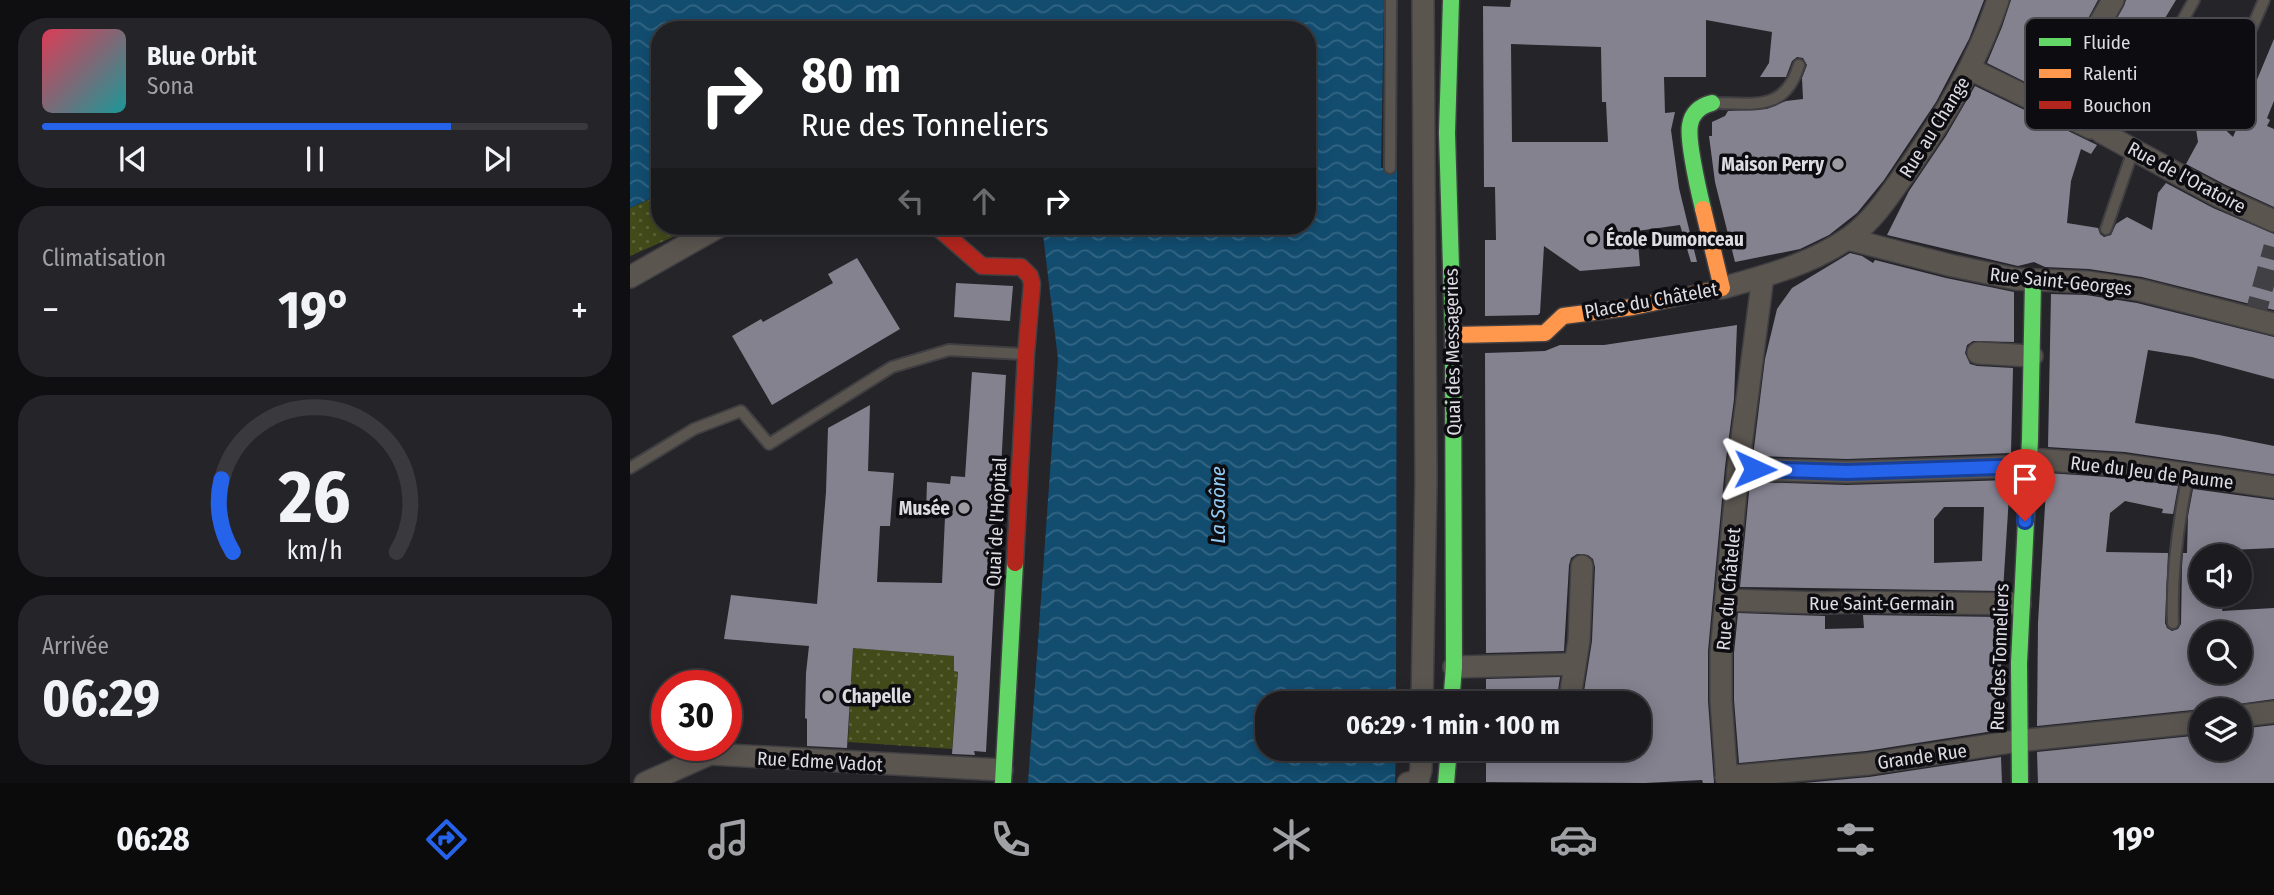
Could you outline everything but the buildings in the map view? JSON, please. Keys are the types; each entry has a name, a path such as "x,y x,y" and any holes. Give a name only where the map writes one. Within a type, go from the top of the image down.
{"street":[{"name":"Quai des Messageries","path":"1422,691 1426,482 1423,0"},
{"name":"Quai des Messageries","path":"1451,0 1447,133 1452,335 1452,691"},
{"name":"Rue au Change","path":"1847,239 1876,213 1946,111 1970,69 1989,28 1998,0"},
{"path":"2103,18 2113,0"},
{"name":"Rue de l'Oratoire","path":"1970,69 2025,96"},
{"path":"1712,103 1702,106 1694,114 1689,127 1697,185 1722,288"},
{"name":"Rue de l'Oratoire","path":"2096,130 2218,196 2274,221"},
{"path":"630,277 704,235"},
{"name":"Quai de l'Hôpital","path":"946,235 982,266 1021,267 1030,276 1032,284 1003,777"},
{"name":"Place du Châtelet","path":"1452,335 1545,334 1563,316 1633,307 1722,288 1815,256 1847,239"},
{"name":"Rue Saint-Georges","path":"1847,239 1999,276 2087,282 2140,290 2274,324"},
{"name":"Rue du Châtelet","path":"1726,780 1721,664 1736,601 1763,276"},
{"name":"Rue des Tonneliers","path":"2020,783 2017,741 2020,604 2029,463 2034,280"},
{"path":"1978,353 2032,356"},
{"name":"Rue du Jeu de Paume","path":"1747,469 1847,472 2029,463 2123,465 2274,487"},
{"path":"1571,691 1580,640 1582,566"},
{"name":"Rue Saint-Germain","path":"1736,601 2020,604"},
{"path":"1454,667 1574,664"},
{"path":"2252,715 2274,712"},
{"name":"Grande Rue","path":"1726,780 1868,764 2017,741 2189,723"},
{"name":"Rue Edme Vadot","path":"645,783 710,754 1003,777"},
{"path":"1446,783 1448,761"}],"lane":[{"path":"1390,168 1391,0"},
{"path":"2184,18 2194,0"},
{"path":"2256,19 2264,0"},
{"path":"1712,103 1765,103 1776,99 1787,91 1795,79 1799,65"},
{"path":"2106,229 2130,159 2136,150"},
{"path":"630,468 694,429 741,411 769,444 892,367 948,350 1026,354"},
{"path":"2173,623 2171,588 2178,524 2188,475"}],"green space":[{"path":"651,199 651,235 678,235 630,256 630,208"},
{"path":"853,648 954,656 954,671 958,672 952,749 848,742"}],"water":[{"name":"La Saône","path":"630,0 1384,0 1381,168 1397,168 1396,691 1255,691 1255,761 1396,761 1395,783 1028,783 1058,359 1043,235 1316,235 1316,21 651,21 651,198 630,208"}],"tunnel":[{"path":"2254,319 2274,247"}],"traffic: fast":[{"path":"1451,0 1447,133 1453,335 1452,691"},
{"path":"1703,209 1692,154 1690,125 1697,111 1712,103"},
{"path":"2020,783 2019,663 2030,439 2033,280"},
{"path":"1003,783 1015,563"},
{"path":"1446,783 1448,761"}],"traffic: slow":[{"path":"1453,335 1545,333 1563,316 1633,307 1722,288 1703,209"}],"traffic: jam":[{"path":"946,235 982,266 1021,267 1030,276 1032,284 1015,563"}],"place":[{"name":"Maison Perry","path":"1838,164"},
{"name":"École Dumonceau","path":"1592,239"},
{"name":"Musée","path":"964,508"},
{"name":"Chapelle","path":"828,696"}],"route":[{"path":"1755,469 1847,472 2029,466 2025,521"}]}
